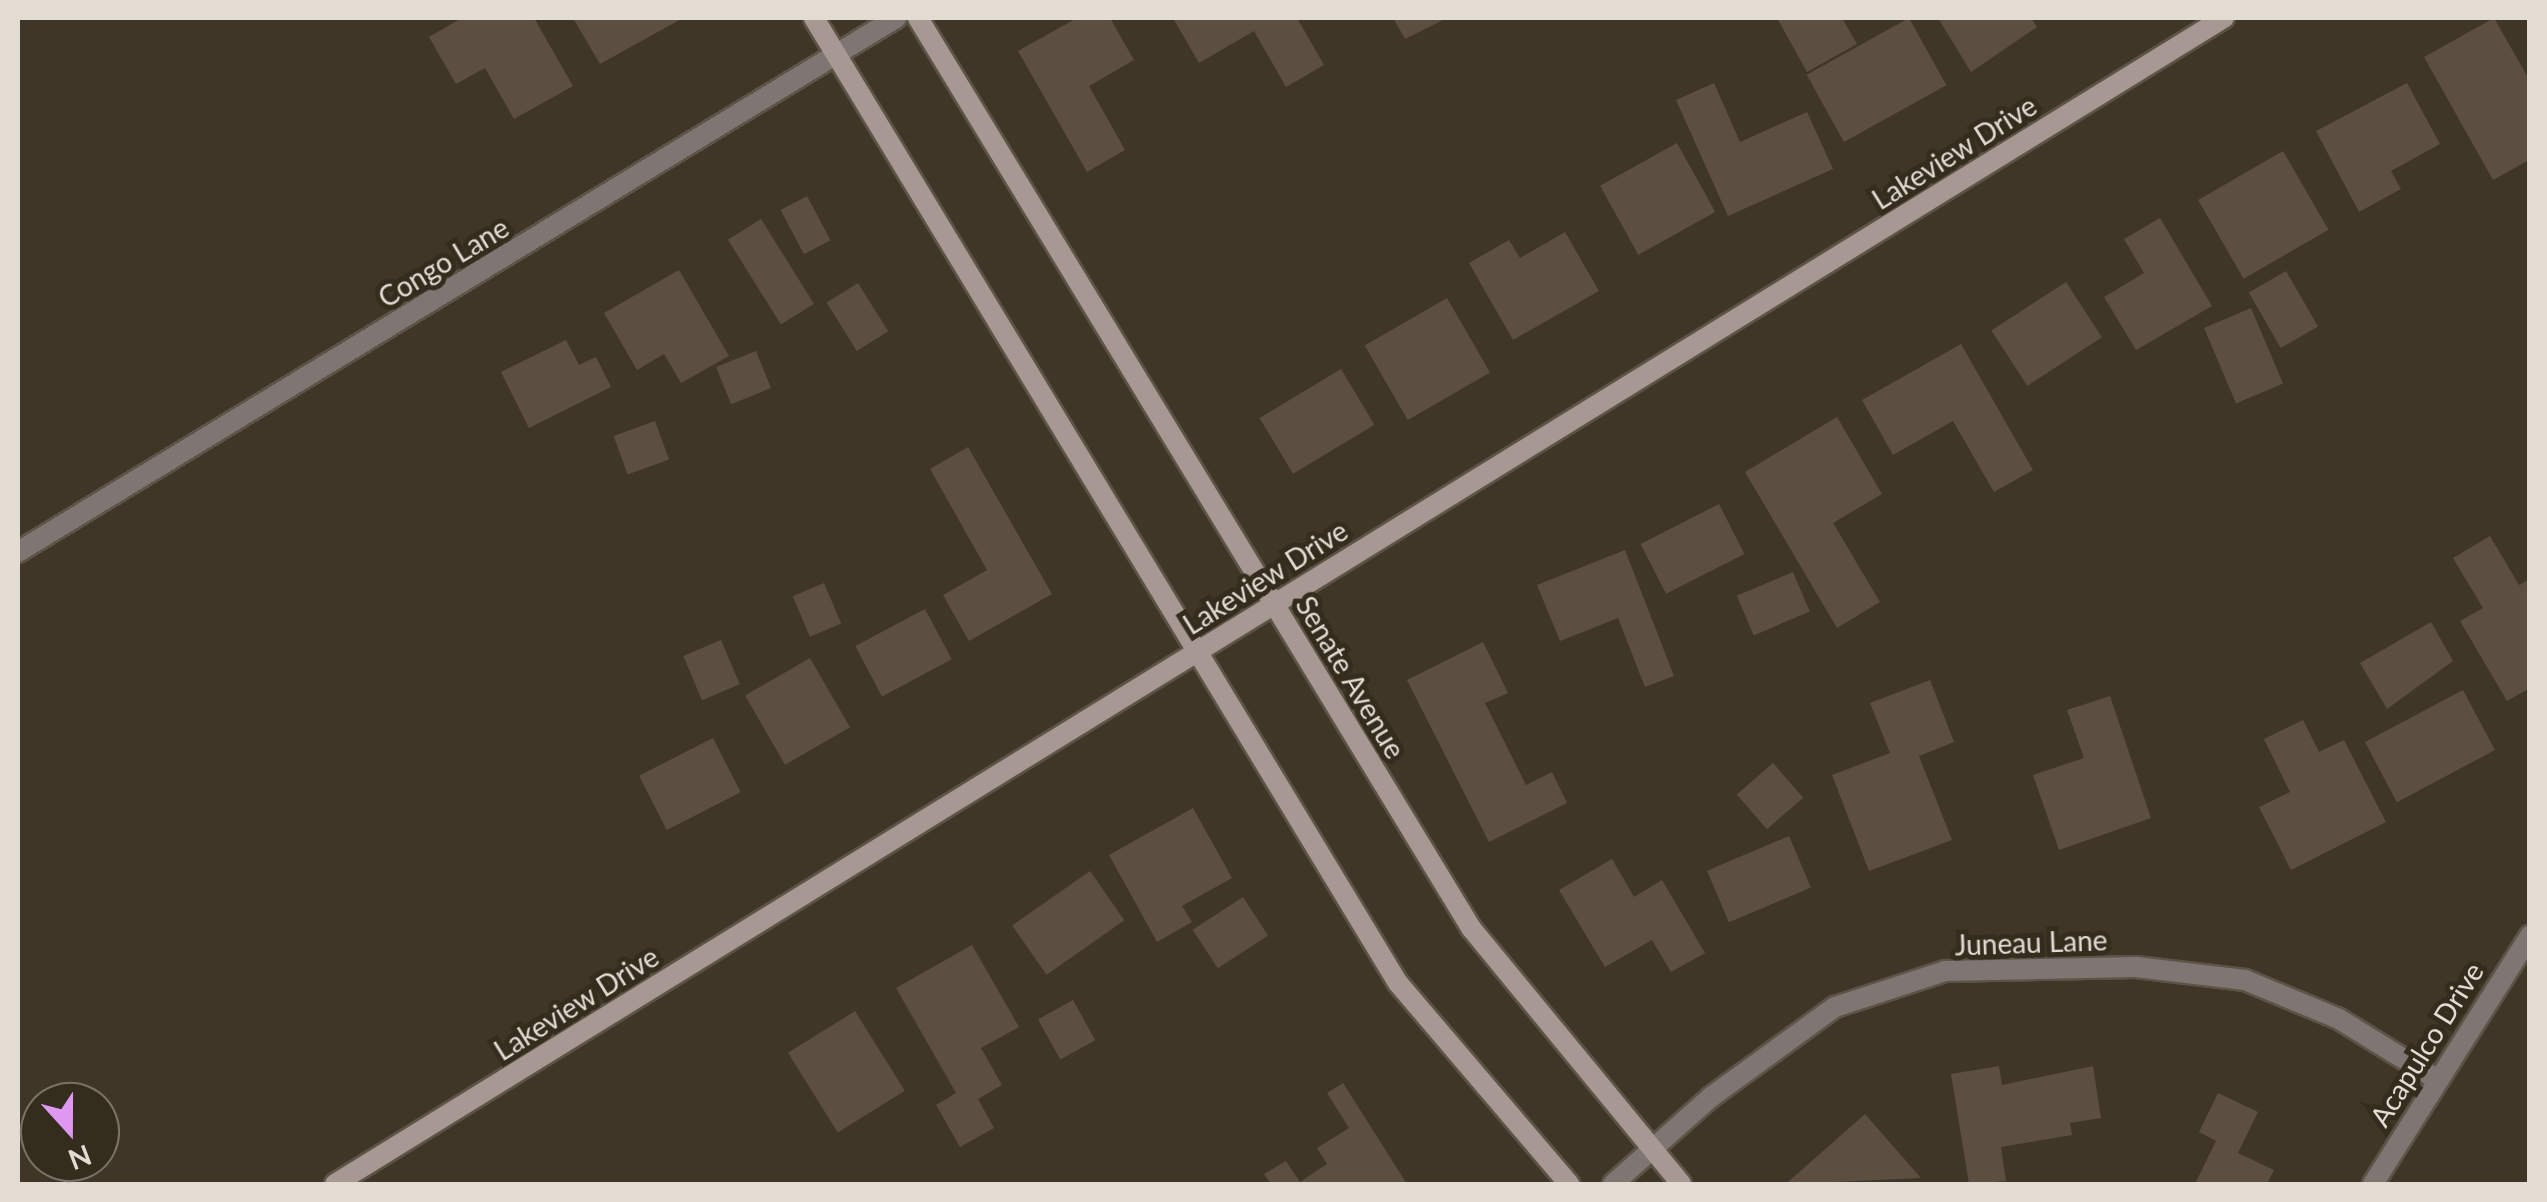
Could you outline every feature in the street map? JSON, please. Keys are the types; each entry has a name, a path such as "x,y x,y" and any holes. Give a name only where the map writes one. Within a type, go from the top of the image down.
{"street":[{"path":"814,18 1398,983 1569,1184"},
{"name":"Congo Lane","path":"18,552 896,18"},
{"name":"Senate Avenue","path":"918,18 1472,928 1649,1152 1681,1184"},
{"name":"Lakeview Drive","path":"334,1184 2224,18"},
{"name":"Acapulco Drive","path":"2373,1184 2434,1077 2530,936"},
{"name":"Juneau Lane","path":"1613,1184 1835,1007 1945,971 2118,966 2245,980 2339,1019 2434,1077"}],"building":[{"path":"462,18 534,18 573,86 514,119 485,68 456,84 429,37"},
{"path":"573,18 683,18 600,64"},
{"path":"1077,18 1110,18 1134,60 1089,86 1125,150 1087,172 1018,51"},
{"path":"1173,18 1297,18 1324,65 1286,87 1254,31 1199,63"},
{"path":"1393,18 1447,18 1405,39"},
{"path":"1777,18 1842,18 1857,44 1807,72"},
{"path":"1909,18 1946,85 1844,142 1807,75"},
{"path":"1938,18 2031,18 2037,27 1971,72"},
{"path":"2494,18 2530,81 2530,148 2529,160 2493,180 2424,57"},
{"path":"1714,83 1740,142 1807,112 1833,169 1728,216 1676,100"},
{"path":"2407,83 2440,144 2391,171 2401,189 2359,212 2316,131"},
{"path":"1677,143 1715,212 1638,255 1600,186"},
{"path":"2283,151 2328,230 2244,279 2198,200"},
{"path":"807,196 830,240 804,254 781,210"},
{"path":"2160,218 2212,306 2136,350 2104,297 2144,273 2124,239"},
{"path":"761,219 814,304 781,324 728,240"},
{"path":"1565,232 1599,291 1513,340 1469,263 1509,240 1520,258"},
{"path":"679,270 729,356 681,383 664,354 637,370 604,313"},
{"path":"2286,271 2318,326 2281,348 2249,293"},
{"path":"2066,282 2102,337 2027,386 1991,330"},
{"path":"858,283 888,331 857,351 827,303"},
{"path":"1447,298 1490,372 1408,420 1365,346"},
{"path":"2251,308 2283,383 2236,403 2204,328"},
{"path":"566,340 579,365 596,357 611,387 529,428 501,372"},
{"path":"1961,344 2033,470 1994,492 1953,421 1893,455 1862,400"},
{"path":"756,351 771,388 731,404 716,367"},
{"path":"1341,369 1374,425 1293,474 1260,418"},
{"path":"1837,417 1882,494 1833,523 1880,602 1837,628 1745,472"},
{"path":"655,421 669,460 628,475 614,436"},
{"path":"968,447 1052,594 969,641 943,595 987,570 930,469"},
{"path":"1719,504 1744,554 1666,594 1641,544"},
{"path":"2490,536 2519,585 2530,579 2530,688 2507,701 2460,621 2483,608 2453,558"},
{"path":"1625,550 1674,676 1645,687 1618,618 1560,641 1537,585"},
{"path":"1793,572 1810,612 1754,635 1737,596"},
{"path":"824,583 841,624 810,637 793,596"},
{"path":"925,609 952,659 882,696 855,646"},
{"path":"2431,622 2453,661 2387,709 2360,663"},
{"path":"721,640 740,684 702,700 683,656"},
{"path":"1483,642 1508,693 1485,703 1526,785 1552,772 1567,803 1489,842 1407,680"},
{"path":"810,658 850,727 785,765 745,696"},
{"path":"1930,680 1954,742 1919,756 1952,840 1869,871 1832,775 1890,753 1870,703"},
{"path":"2463,690 2495,750 2397,802 2365,742"},
{"path":"2110,696 2151,818 2059,850 2033,775 2084,758 2067,710"},
{"path":"2303,720 2319,752 2344,740 2386,822 2291,870 2259,807 2290,792 2264,739"},
{"path":"713,738 741,792 667,830 639,776"},
{"path":"1773,763 1803,798 1767,829 1737,794"},
{"path":"1193,808 1232,878 1182,906 1192,922 1157,942 1109,855"},
{"path":"1789,836 1811,888 1729,922 1707,871"},
{"path":"1612,859 1634,897 1662,880 1705,953 1671,972 1652,940 1605,967 1559,890"},
{"path":"1090,871 1124,920 1047,975 1012,925"},
{"path":"1243,897 1268,936 1218,968 1193,930"},
{"path":"972,945 1019,1027 981,1048 1002,1085 978,1099 994,1128 960,1147 936,1105 956,1093 896,988"},
{"path":"1073,1000 1095,1040 1060,1060 1038,1019"},
{"path":"855,1011 905,1091 838,1133 788,1053"},
{"path":"1999,1066 2002,1085 2093,1066 2101,1118 2070,1123 2072,1135 2001,1147 2006,1181 1969,1184 1951,1074"},
{"path":"1343,1083 1407,1184 1271,1184 1264,1174 1286,1161 1300,1182 1327,1164 1317,1148 1349,1128 1327,1093"},
{"path":"2218,1093 2258,1112 2238,1153 2274,1170 2267,1184 2195,1184 2216,1141 2199,1132"},
{"path":"1865,1114 1921,1178 1788,1182"}]}
